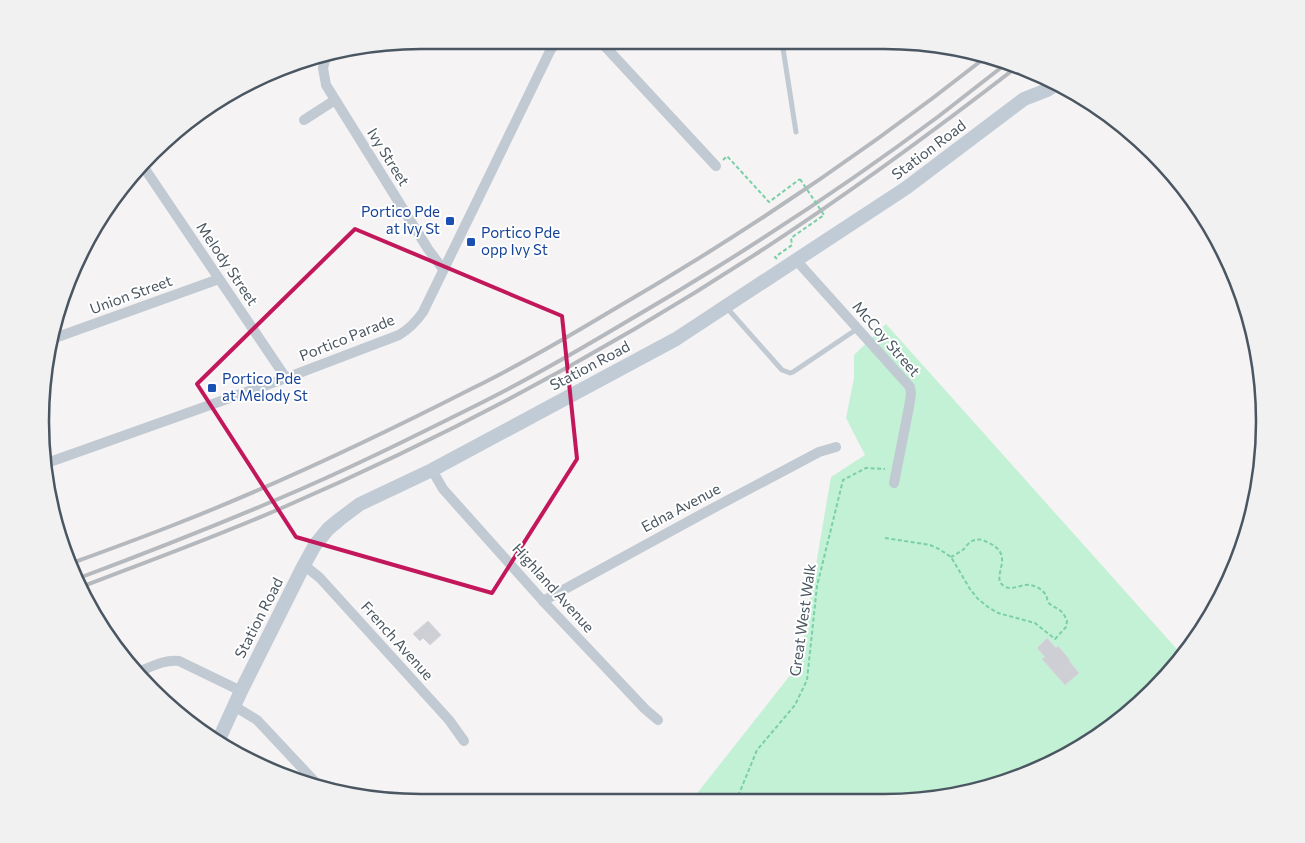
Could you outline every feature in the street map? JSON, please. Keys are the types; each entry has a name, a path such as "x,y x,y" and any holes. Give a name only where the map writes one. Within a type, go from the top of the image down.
{"main road":[{"name":"Station Road","path":"221,735 315,545 328,529 340,519 360,504 432,470 676,339 906,188 1024,99 1050,88"}],"street":[{"name":"Portico Parade","path":"51,461 286,378 399,335 409,329 423,312 551,49"},
{"path":"607,49 716,166"},
{"name":"Ivy Street","path":"325,61 323,68 326,85 428,249 444,270"},
{"path":"304,120 335,100"},
{"name":"Melody Street","path":"146,171 286,378"},
{"name":"McCoy Street","path":"796,260 910,387 910,407 894,483"},
{"name":"Union Street","path":"58,338 219,279"},
{"name":"Edna Avenue","path":"543,600 819,452 836,447"},
{"name":"Highland Avenue","path":"432,470 443,489 543,600 644,709 658,720"},
{"name":"French Avenue","path":"304,565 320,578 442,713 464,741"},
{"path":"144,670 172,660 179,661 241,691"},
{"path":"234,706 257,720 310,777"}],"lane":[{"path":"783,49 796,132"},
{"path":"726,306 782,370 790,373 857,328"}],"path":[{"path":"716,166 727,156 769,202 800,179 824,216 797,232"},
{"name":"Great West Walk","path":"739,794 757,750 795,705 807,680 817,586 843,480 866,468 897,469"},
{"path":"885,538 930,545 939,549 951,557 978,599 998,613 1035,623 1055,639 1066,627 1068,621 1063,613 1049,603 1042,590 1031,585 1008,588 1003,586 998,578 1002,567 1002,554 995,546 984,540 978,540 970,542 959,553 951,557"}],"highlighted area":[{"path":"355,229 562,316 577,459 492,593 296,537 197,384"}],"green space":[{"path":"886,324 1178,650 1164,667 1129,702 1091,731 1048,756 980,782 932,791 908,793 697,794 799,664 831,477 865,455 846,418 854,378 854,355"}],"building":[{"path":"428,621 441,635 430,645 423,638 420,641 413,634"},
{"path":"1047,638 1056,648 1058,646 1079,673 1065,685 1042,659 1045,657 1037,648"}],"railway":[{"path":"76,561 210,511 286,478 399,425 525,361 660,282 756,222 850,159 981,61"},
{"path":"83,577 204,530 304,488 406,440 536,374 666,298 786,223 901,144 1000,68"},
{"path":"86,585 234,528 345,480 467,421 586,357 703,288 825,208 1011,72"}],"place":[{"name":"Portico Pde at Ivy St","path":"450,221"},
{"name":"Portico Pde opp Ivy St","path":"471,242"},
{"name":"Portico Pde at Melody St","path":"212,388"}]}
